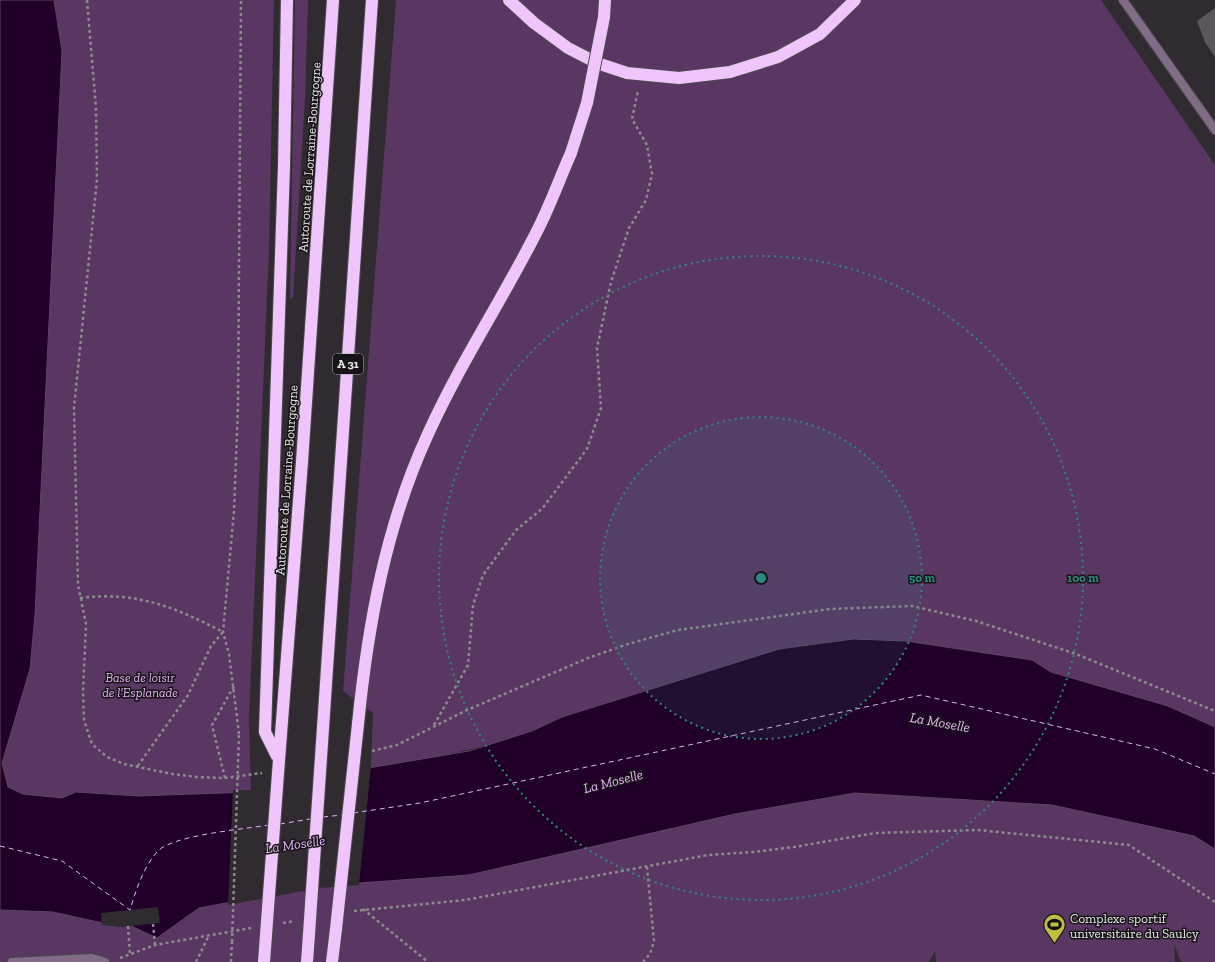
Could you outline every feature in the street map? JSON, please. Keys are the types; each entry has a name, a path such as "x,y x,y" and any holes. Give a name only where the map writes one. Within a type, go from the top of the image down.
{"highway":[{"path":"279,760 265,732 284,166 287,0"},
{"name":"Autoroute de Lorraine-Bourgogne","path":"264,962 302,462 333,0"},
{"name":"A 31","path":"307,962 372,0"},
{"path":"509,0 534,23 568,48 597,63 627,73 679,78 730,72 778,57 820,34 855,0"},
{"path":"332,962 363,671 385,554 403,496 428,433 536,234 571,153 587,103 604,17 605,0"}],"street":[{"path":"1123,0 1215,130"},
{"path":"12,962 92,958 105,962"}],"path":[{"path":"87,0 96,108 97,179 74,408 78,585 86,624 83,692 84,720 92,744 107,757 124,764 172,774 225,778 264,773"},
{"path":"231,962 239,734 229,654 223,632 234,511 238,413 242,0"},
{"path":"434,726 468,665 473,605 483,575 516,530 542,509 587,449 601,408 597,348 609,289 629,228 646,200 652,174 647,145 632,119 638,91"},
{"path":"80,598 103,596 145,600 182,612 223,632"},
{"path":"369,752 397,745 434,726 588,658 628,644 678,630 830,609 912,606 976,621 1069,652 1215,711"},
{"path":"137,767 188,696 211,646 223,632"},
{"path":"225,778 212,725 234,686"},
{"path":"348,912 363,909 465,900 708,855 787,848 875,833 978,830 1129,845 1215,902"},
{"path":"644,962 650,954 654,941 647,867"},
{"path":"363,909 428,962"},
{"path":"278,924 302,920"},
{"path":"153,924 155,944"},
{"path":"128,926 130,954"},
{"path":"115,962 155,944 255,927"},
{"path":"196,962 209,935"}],"green space":[{"name":"Base de loisir de l'Esplanade","path":"54,0 274,0 269,250 249,719 251,792 138,796 77,792 62,798 23,794 8,787 2,763 30,669 35,615 62,51"},
{"path":"295,0 308,0 305,100 293,298 290,298"},
{"path":"396,0 1101,0 1215,165 1215,727 1168,706 1051,672 1032,660 853,639 779,649 562,717 538,728 492,744 445,755 371,768 373,713 343,691"},
{"path":"855,793 1052,805 1195,836 1215,849 1215,962 1181,962 1174,944 1175,962 936,962 935,951 929,962 0,962 0,910 53,912 107,924 129,925 157,938 199,908"}],"water":[{"name":"La Moselle","path":"0,0 54,0 62,51 35,615 30,669 2,763 8,787 23,794 62,798 76,792 138,796 251,792 309,778 469,751 532,731 562,717 779,649 853,639 906,641 1032,660 1051,672 1168,706 1215,727 1215,849 1194,836 1052,805 855,793 735,814 469,875 319,886 199,908 157,938 129,925 107,924 53,912 0,910"}],"pier":[{"path":"371,766 359,885 319,888 228,905 233,790 251,790 309,776"},
{"path":"158,907 160,923 121,927 102,925 101,913"}],"building":[{"path":"1215,8 1215,57 1205,42 1197,21"}],"ferry route":[{"path":"353,813 420,803 921,695 1155,749 1215,774"},
{"path":"323,817 342,815"},
{"path":"280,824 310,819"},
{"path":"0,846 62,861 130,910 137,887 144,872 152,858 165,846 193,837 269,825"}],"place":[{"name":"Complexe sportif universitaire du Saulcy","path":"1055,944"}]}
